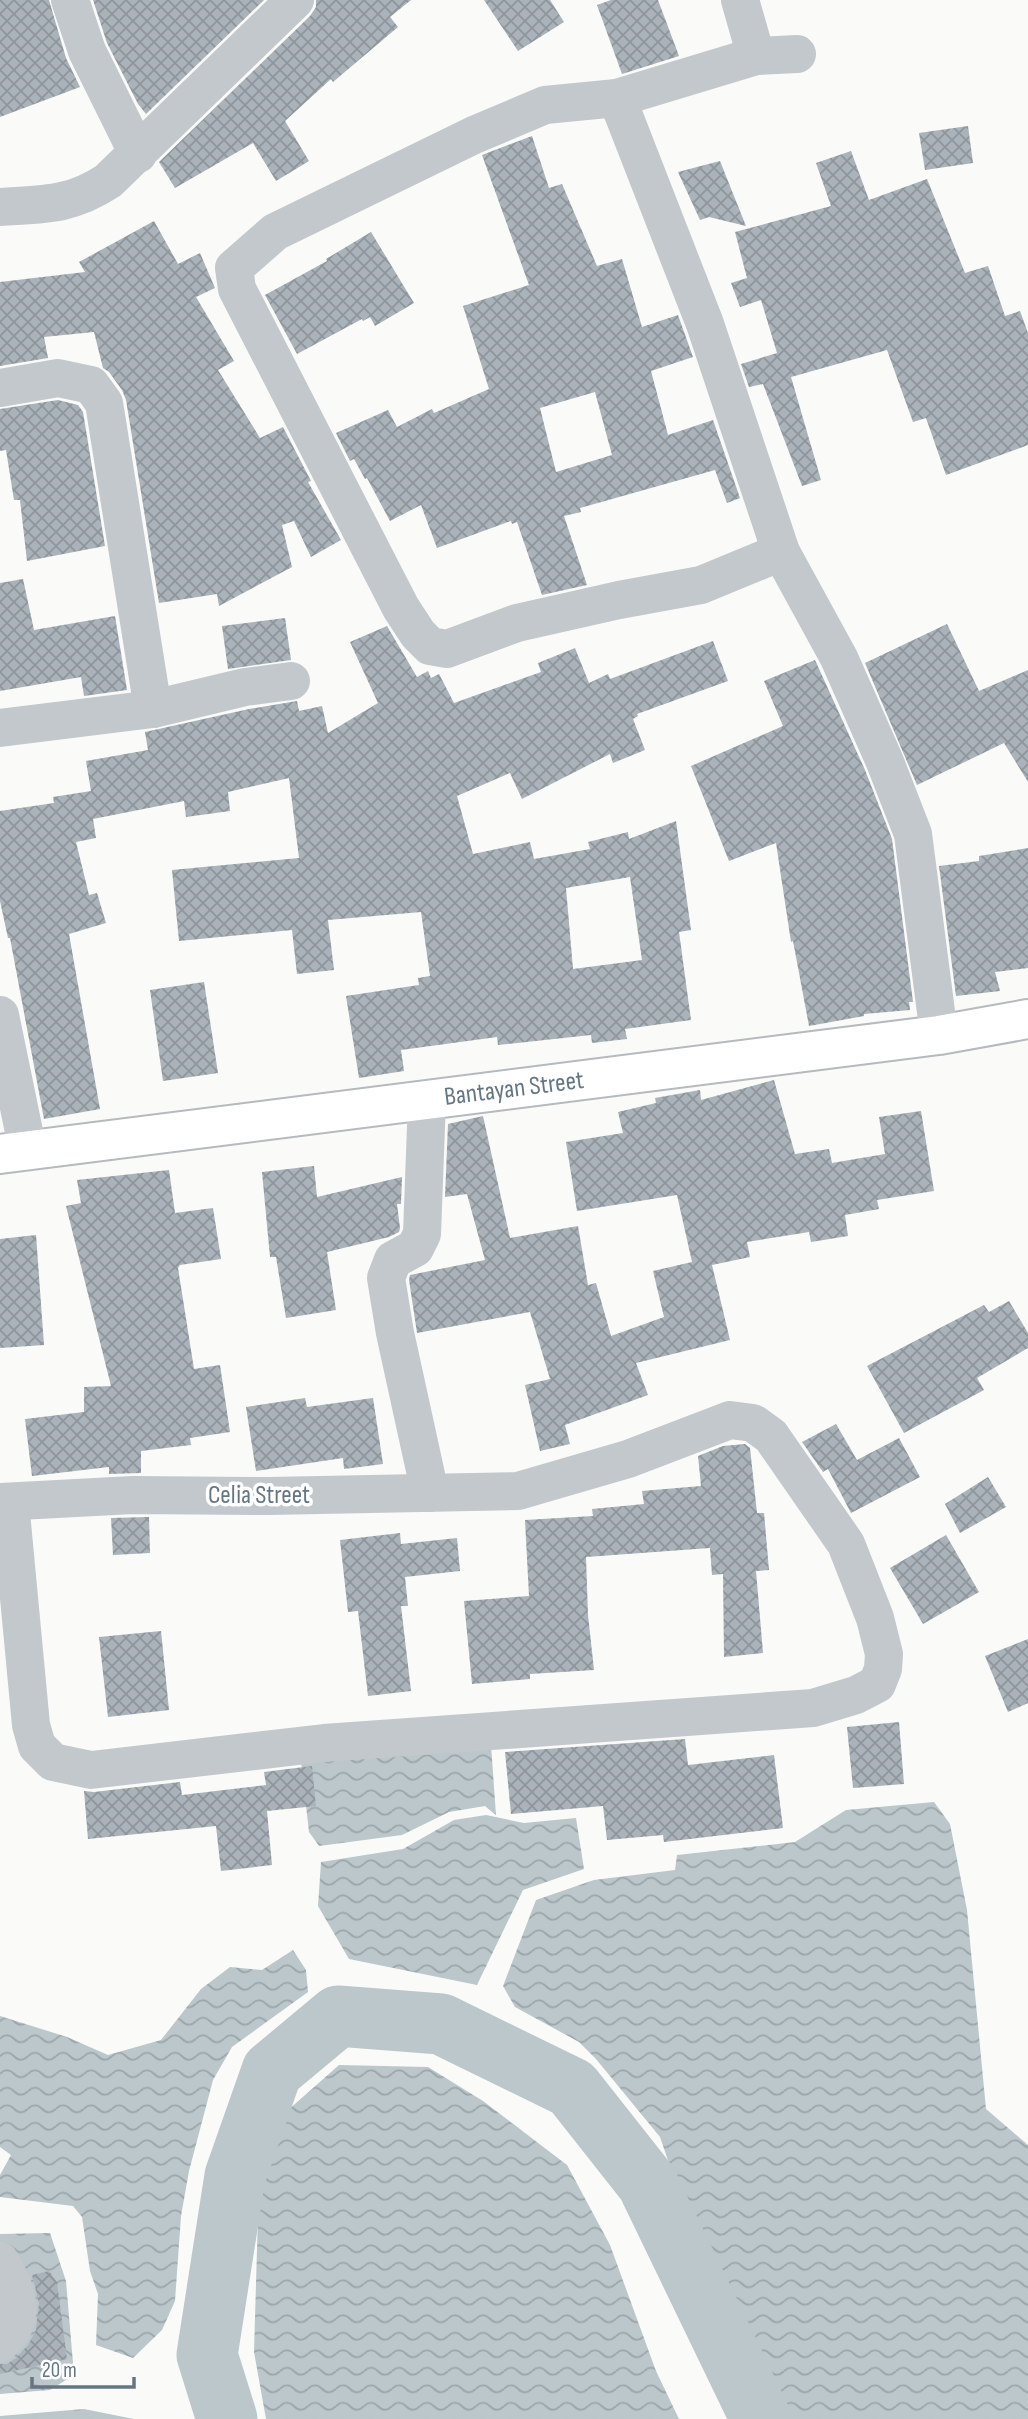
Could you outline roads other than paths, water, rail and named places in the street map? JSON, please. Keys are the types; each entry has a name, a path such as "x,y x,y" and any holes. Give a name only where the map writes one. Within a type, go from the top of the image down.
{"main road":[{"name":"Bantayan Street","path":"14,1152 939,1035 1028,1019"}],"street":[{"path":"70,0 87,51 138,154"},
{"path":"0,207 62,203 89,194 108,181 295,0"},
{"path":"740,0 756,56"},
{"path":"781,552 701,585 517,623 447,649 430,646 418,634 401,608 237,289 234,268 275,232 474,135 545,105 617,98 756,56 797,54"},
{"path":"617,98 705,324 781,552 839,659 885,762 913,834 939,1035"},
{"path":"0,388 58,378 91,385 104,403 153,709"},
{"path":"0,728 153,709 245,687 292,681"},
{"path":"0,1016 14,1152"},
{"path":"427,1100 422,1234 415,1248 393,1260 386,1278 395,1333 430,1493"},
{"name":"Celia Street","path":"730,1420 753,1423 771,1436 846,1544 875,1618 884,1654 883,1669 877,1684 856,1695 813,1708 324,1743 91,1770 53,1762 37,1746 31,1725 5,1502 133,1495 430,1493 518,1491 628,1459 730,1420"},
{"path":"0,2261 14,2284 18,2309 13,2329 0,2343"}],"water":[{"path":"491,1745 496,1815 485,1806 449,1812 402,1835 319,1846 309,1832 301,1762"},
{"path":"934,1802 950,1824 967,1910 986,2109 1028,2145 1028,2419 782,2419 711,2286 660,2137 579,2042 515,2007 503,1986 536,1900 594,1880 675,1870 677,1855 795,1842 846,1810"},
{"path":"486,1815 524,1823 576,1818 584,1869 523,1890 477,1985 349,1959 318,1906 321,1862 403,1849 454,1820"},
{"path":"293,1950 306,1970 308,1992 232,2047 213,2080 189,2171 181,2216 175,2301 162,2330 133,2358 96,2345 98,2294 90,2271 82,2217 73,2206 0,2197 0,2175 11,2155 0,2147 0,2016 67,2037 108,2055 161,2040 201,1989 230,1967 262,1970"},
{"path":"339,2065 428,2067 483,2101 567,2165 610,2245 656,2371 679,2419 266,2419 254,2352 259,2182 287,2111"},
{"path":"50,2233 66,2281 74,2375 50,2390 0,2394 0,2234"},
{"path":"84,2409 134,2419 0,2419 0,2416"}],"waterway":[{"path":"227,2419 207,2355 235,2176 272,2071 338,2016 441,2024 572,2088 647,2183 761,2419"}]}
